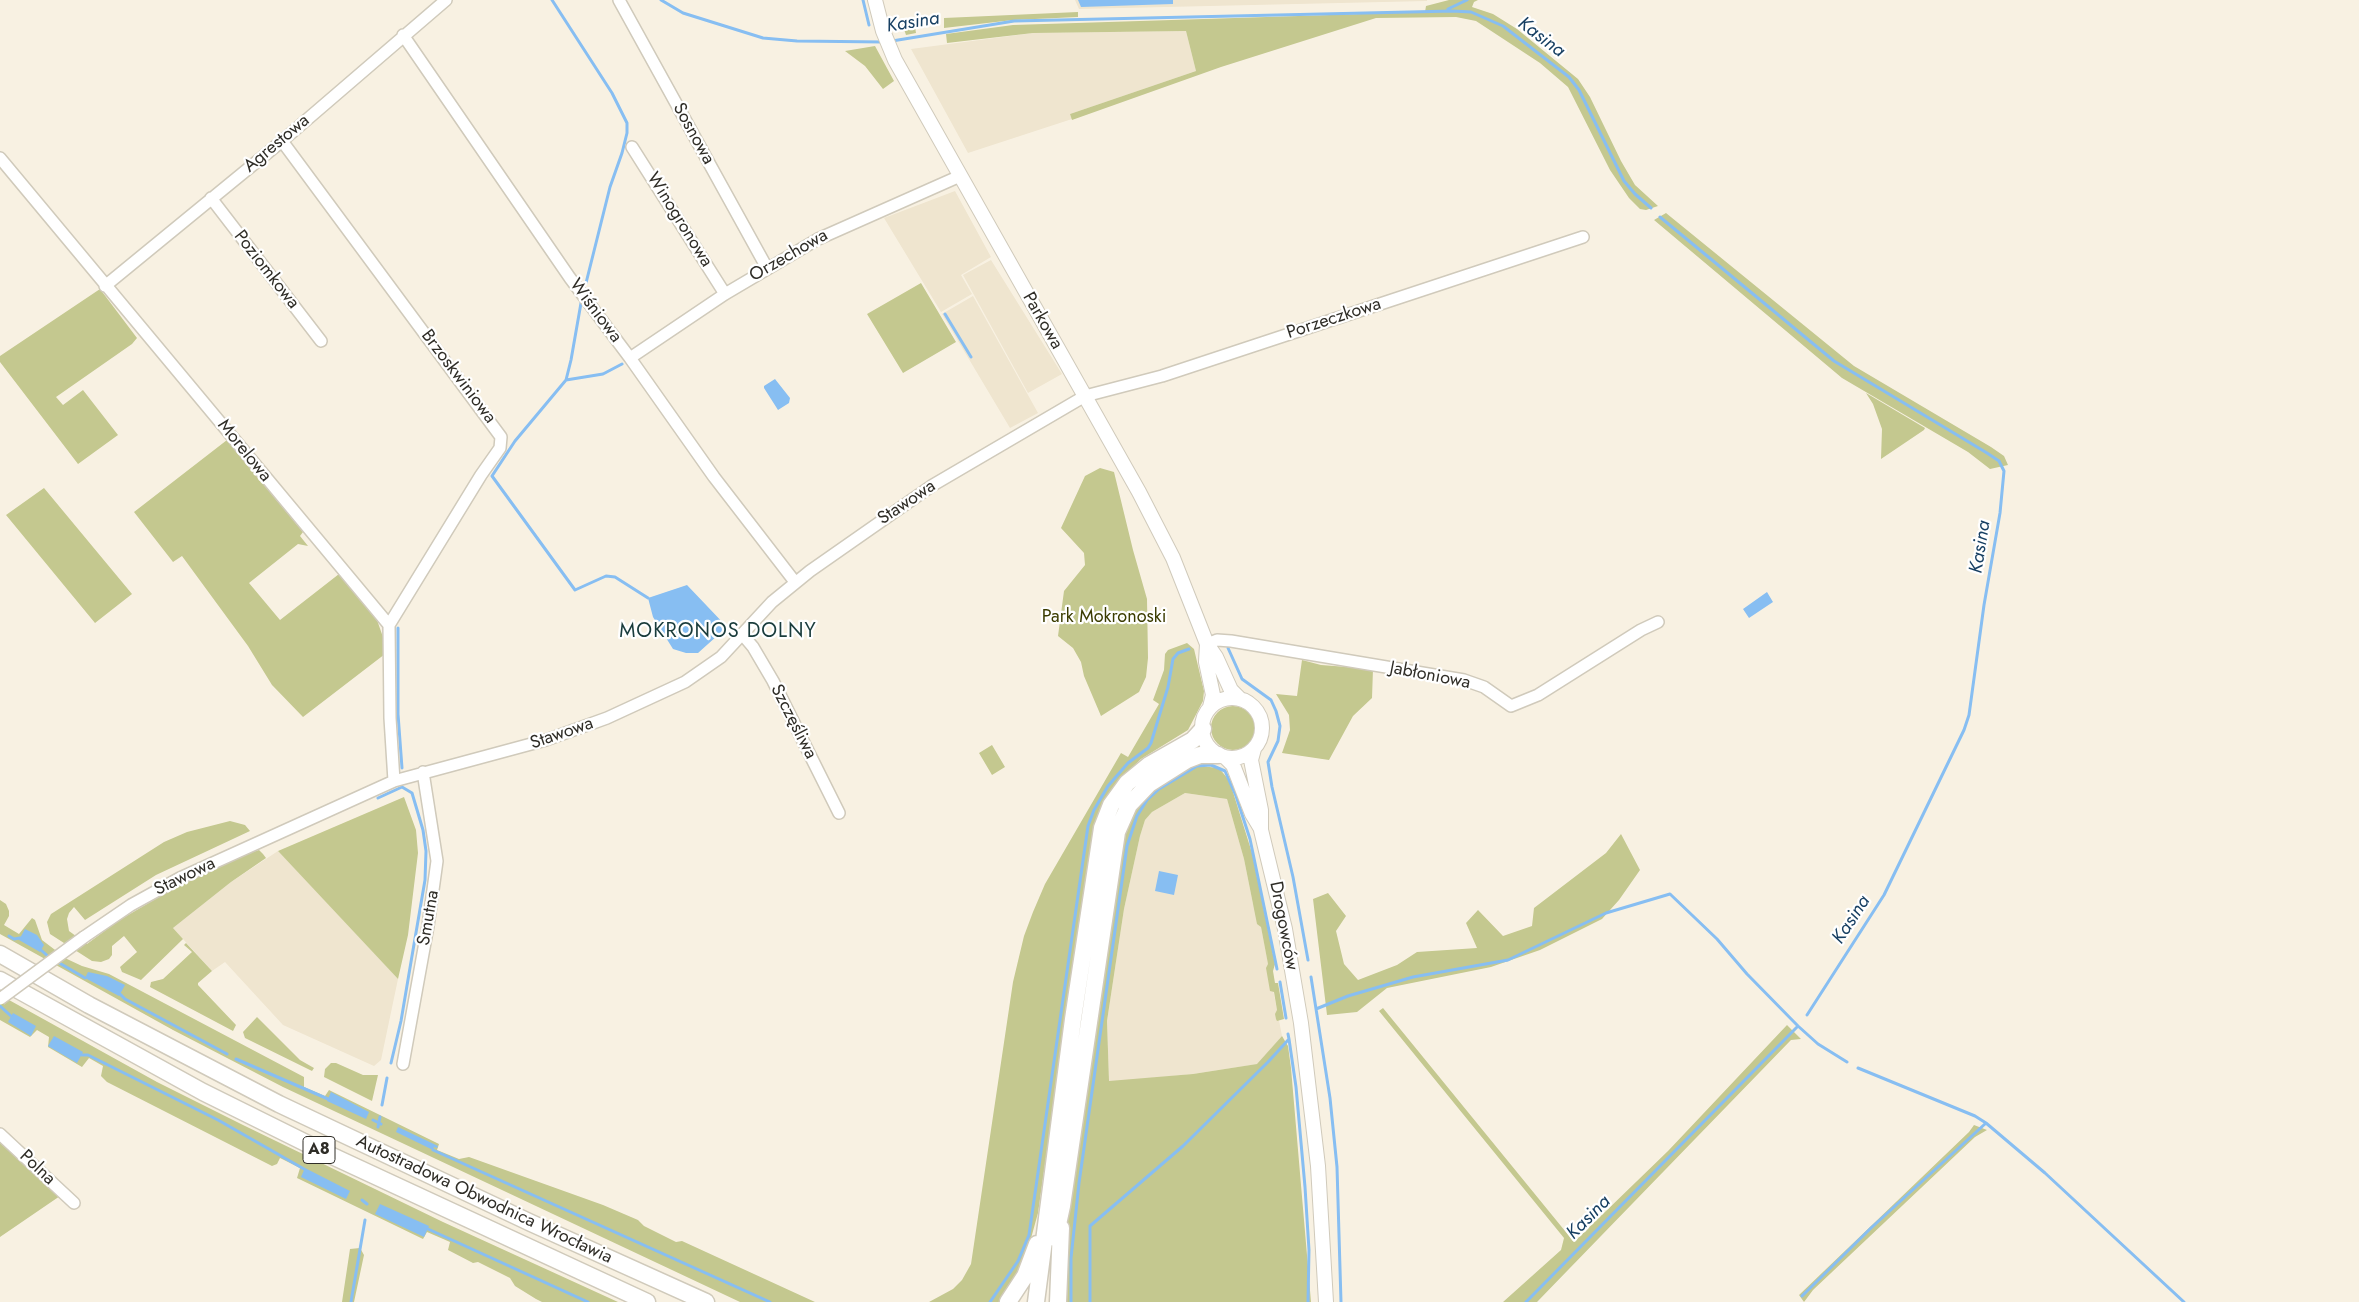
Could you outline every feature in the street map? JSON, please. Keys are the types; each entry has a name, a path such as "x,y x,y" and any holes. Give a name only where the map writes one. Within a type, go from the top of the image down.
{"highway":[{"path":"1036,1302 1090,901 1104,822 1118,795 1138,773 1193,740 1203,729"},
{"path":"1047,1302 1053,1246 1062,1206 1117,832 1129,805 1149,784 1187,760 1200,755 1222,756"},
{"name":"Autostradowa Obwodnica Wrocławia","path":"0,954 88,1005 279,1104 531,1223 706,1302"},
{"name":"Autostradowa Obwodnica Wrocławia","path":"0,980 203,1092 305,1142 647,1302"},
{"path":"1008,1302 1025,1276 1038,1242 1054,1158"},
{"path":"1058,1302 1062,1206"}],"main road":[{"name":"Parkowa","path":"875,0 885,37 905,80 1085,396 1173,558 1207,644 1216,657 1231,690 1239,698"},
{"name":"Parkowa","path":"1207,644 1206,662 1214,695 1210,707"},
{"path":"1239,698 1252,704 1259,713 1262,724 1260,736 1254,749 1248,755 1237,759 1222,756 1209,748 1204,739 1203,729 1204,719 1210,707 1222,699 1239,698"},
{"name":"Drogowców","path":"1254,749 1251,760 1261,810 1261,830 1285,929 1301,1023 1318,1166 1326,1302"},
{"name":"Drogowców","path":"1222,756 1233,765 1252,814 1261,830"}],"street":[{"name":"Agrestowa","path":"105,286 282,141 402,35 446,0"},
{"name":"Sosnowa","path":"619,0 766,268"},
{"name":"Wiśniowa","path":"402,35 570,278 630,358 714,478 795,582"},
{"name":"Brzoskwiniowa","path":"282,141 501,437 500,448 481,475 389,625"},
{"name":"Winogronowa","path":"632,147 725,294"},
{"name":"Morelowa","path":"0,158 389,625"},
{"name":"Orzechowa","path":"630,358 766,268 826,234 960,176"},
{"name":"Poziomkowa","path":"211,198 321,341"},
{"name":"Porzeczkowa","path":"1085,396 1106,392 1198,364 1583,237"},
{"name":"Stawowa","path":"0,999 119,912 173,881 394,780 518,748 607,718 699,674 721,657 772,602 795,582 927,489 1085,396"},
{"name":"Jabłoniowa","path":"1207,644 1217,640 1239,642 1464,680 1484,687 1511,706 1538,695 1641,630 1658,622"},
{"path":"389,625 390,718 394,780"},
{"name":"Szczęśliwa","path":"742,634 754,647 770,674 839,813"},
{"name":"Smutna","path":"403,1064 428,926 437,861 423,772"},
{"name":"Polna","path":"0,1134 74,1203"}],"shaded area":[{"path":"1075,0 1427,0 1427,1 1079,9"},
{"path":"1186,31 1196,71 1070,114 1072,119 968,153 911,49 1033,33"},
{"path":"955,191 991,257 961,275 972,294 941,312 884,218"},
{"path":"991,260 1062,374 1028,393 963,275"},
{"path":"973,296 1038,413 1010,428 942,314"},
{"path":"1185,793 1227,799 1244,859 1253,904 1261,927 1282,1036 1258,1064 1193,1074 1109,1082 1107,1021 1124,909 1140,836 1145,820 1152,812"},
{"path":"278,851 398,979 381,1060 374,1066 283,1025 225,962 212,971 173,928 231,882"}],"green space":[{"path":"1449,0 1478,0 1474,2 1472,7 1493,14 1517,29 1578,79 1590,97 1621,161 1635,185 1658,206 1646,210 1640,209 1629,198 1610,170 1568,87 1540,63 1476,21 1456,17 1376,18 1221,67 1072,120 1070,114 1196,71 1186,31 1033,33 947,43 946,34 1013,25 1425,12 1426,6"},
{"path":"1078,12 1078,17 1013,20 944,28 944,18"},
{"path":"914,21 916,33 906,35 902,23"},
{"path":"875,46 894,81 883,89 865,66 845,51"},
{"path":"1666,213 1854,366 1991,447 2004,456 2008,465 1990,469 1968,452 1842,378 1654,220"},
{"path":"921,283 956,342 903,373 867,314"},
{"path":"100,289 137,338 132,344 56,397 63,405 83,390 118,435 78,464 0,362 0,356"},
{"path":"1866,393 1925,428 1924,430 1881,459 1882,429 1873,404"},
{"path":"227,440 303,532 300,536 308,546 298,544 249,583 280,620 339,574 377,620 384,640 385,654 303,717 272,685 248,646 182,556 173,562 134,512"},
{"name":"Park Mokronoski","path":"1100,468 1114,472 1147,599 1148,658 1146,677 1139,692 1101,716 1084,676 1081,662 1073,648 1058,636 1064,591 1085,565 1084,553 1061,528 1085,476"},
{"path":"44,488 132,594 95,623 6,515"},
{"path":"1187,643 1194,649 1204,691 1203,701 1188,730 1141,759 1118,781 1102,805 1093,830 1038,1213 1025,1260 1001,1302 929,1302 953,1289 962,1280 971,1264 1013,982 1024,936 1033,912 1045,884 1121,753 1128,757 1159,704 1153,700 1164,670 1165,654 1168,650"},
{"path":"1302,660 1321,665 1373,669 1372,698 1353,716 1329,760 1282,753 1290,730 1289,715 1276,694 1297,696"},
{"path":"1237,706 1249,712 1254,719 1254,737 1249,744 1242,749 1229,750 1217,744 1212,737 1211,724 1217,712 1224,707"},
{"path":"992,745 1005,767 992,775 979,753"},
{"path":"1200,766 1219,768 1228,779 1233,792 1252,853 1275,964 1273,971 1275,983 1278,983 1284,1019 1277,1021 1276,1019 1275,1014 1277,1010 1274,992 1270,991 1266,968 1268,964 1261,927 1257,924 1244,859 1227,799 1185,793 1152,812 1145,820 1140,836 1124,909 1107,1021 1109,1081 1193,1074 1257,1064 1282,1036 1288,1046 1291,1068 1311,1302 1063,1302 1067,1215 1119,849 1131,814 1145,796 1187,767 1190,770"},
{"path":"404,797 416,830 418,853 408,935 398,979 278,851"},
{"path":"230,821 245,825 250,831 156,875 85,920 74,907 69,913 67,919 69,931 87,944 118,921 176,887 246,854 259,850 266,858 231,882 173,928 183,939 141,980 122,972 120,967 137,952 124,936 112,946 112,955 109,959 101,962 92,961 50,934 47,922 51,914 164,842 187,832"},
{"path":"1621,834 1640,870 1619,900 1602,919 1540,950 1491,967 1387,988 1357,1012 1327,1015 1313,899 1328,893 1346,916 1336,931 1344,964 1358,980 1397,965 1417,952 1477,948 1466,923 1478,910 1503,936 1532,926 1534,908 1606,853"},
{"path":"0,900 6,904 9,911 9,916 4,925 19,934 32,918 35,920 42,940 67,959 82,966 109,974 304,1077 304,1087 325,1096 329,1090 439,1144 437,1150 459,1159 469,1157 603,1205 638,1220 644,1226 676,1242 682,1241 815,1302 740,1302 283,1087 173,1030 0,934"},
{"path":"186,943 212,971 198,985 236,1025 233,1031 150,987 151,982 163,979 192,952 184,945"},
{"path":"0,995 157,1082 243,1125 443,1222 618,1302 542,1302 515,1286 510,1278 478,1262 473,1263 448,1250 450,1242 427,1232 423,1239 297,1178 300,1168 280,1158 277,1164 272,1166 107,1082 101,1076 103,1066 89,1058 82,1067 48,1047 49,1037 37,1030 30,1037 0,1020"},
{"path":"1383,1008 1574,1242 1668,1151 1787,1025 1801,1039 1791,1040 1537,1302 1503,1302 1561,1250 1564,1238 1379,1011"},
{"path":"257,1017 300,1060 314,1068 312,1071 245,1038 243,1032"},
{"path":"331,1063 336,1063 363,1075 378,1075 372,1101 324,1077 325,1069"},
{"path":"1974,1125 1987,1130 1975,1137 1813,1290 1804,1302 1799,1295 1969,1132"},
{"path":"0,1138 60,1196 0,1237"},
{"path":"360,1248 364,1255 354,1302 342,1302 350,1249"}],"water":[{"path":"1078,0 1173,0 1173,4 1081,7"},
{"path":"775,379 790,398 789,403 778,410 764,388 764,386"},
{"path":"687,585 727,627 698,653 686,653 673,649 653,617 648,598"},
{"path":"1767,592 1773,602 1749,618 1743,609"},
{"path":"1159,871 1178,875 1174,895 1155,891"},
{"path":"25,929 37,935 44,945 40,952 19,940"},
{"path":"88,972 107,976 125,985 119,996 85,978"},
{"path":"13,1013 36,1026 31,1036 8,1022"},
{"path":"54,1036 83,1052 77,1063 48,1046"},
{"path":"331,1092 369,1112 366,1119 327,1101"},
{"path":"398,1127 438,1146 437,1148 434,1147 433,1150 396,1132"},
{"path":"305,1168 350,1191 346,1199 301,1177"},
{"path":"380,1204 429,1226 424,1237 375,1214"}],"waterway":[{"path":"552,0 612,93 627,123 627,133 622,153 610,187 586,283"},
{"name":"Kasina","path":"661,0 683,13 763,38 797,41 883,42"},
{"path":"863,0 869,25"},
{"path":"1448,9 1467,0"},
{"name":"Kasina","path":"892,41 1014,21 1471,12 1503,26 1569,77 1579,90 1624,181 1651,208"},
{"name":"Kasina","path":"1660,217 1834,361 1987,453 1999,461 2004,471 2000,513 1984,605 1969,715 1964,730 1884,895 1807,1015"},
{"path":"581,303 566,380 515,441 492,476 575,590 606,576 615,577 648,598"},
{"path":"945,314 971,357"},
{"path":"566,380 603,374 622,364"},
{"path":"398,628 398,714 402,768"},
{"path":"1228,648 1242,679 1271,700 1280,726 1278,741 1268,762 1293,877 1308,960"},
{"path":"990,1302 1018,1261 1029,1235 1088,826 1094,810 1108,786 1128,763 1148,748 1151,743 1168,687 1173,659 1178,653 1189,649"},
{"path":"1071,1302 1071,1258 1079,1183 1127,846 1137,816 1147,800 1159,789 1197,766 1211,765 1225,771 1236,796 1250,839 1277,969"},
{"path":"378,798 402,787 412,793 423,830 426,851 425,880 401,1021 391,1063"},
{"path":"1316,1009 1348,996 1413,977 1508,960 1606,913 1670,894 1717,939 1747,974 1798,1026 1818,1044 1847,1062"},
{"path":"9,936 14,939 20,938"},
{"path":"41,950 50,958"},
{"path":"56,961 85,978"},
{"path":"1311,977 1330,1098 1337,1167 1341,1302"},
{"path":"1280,982 1286,1018"},
{"path":"120,994 125,999 227,1054"},
{"path":"0,1006 11,1016"},
{"name":"Kasina","path":"1526,1302 1798,1026"},
{"path":"1090,1302 1090,1226 1183,1146 1268,1062 1289,1039 1288,1034"},
{"path":"1289,1039 1296,1087 1305,1187 1309,1250 1308,1302"},
{"path":"82,1055 88,1055 218,1120 304,1169"},
{"path":"236,1059 328,1099"},
{"path":"1858,1068 1975,1116 1986,1123 2045,1173 2184,1302"},
{"path":"382,1105 387,1078"},
{"path":"378,1127 380,1117"},
{"path":"373,1120 381,1124"},
{"path":"1802,1296 1871,1228 1986,1123"},
{"path":"433,1150 770,1302"},
{"path":"362,1200 367,1204"},
{"path":"351,1302 365,1220"},
{"path":"428,1229 588,1302"}],"district":[{"name":"MOKRONOS DOLNY","path":"718,632"}]}
